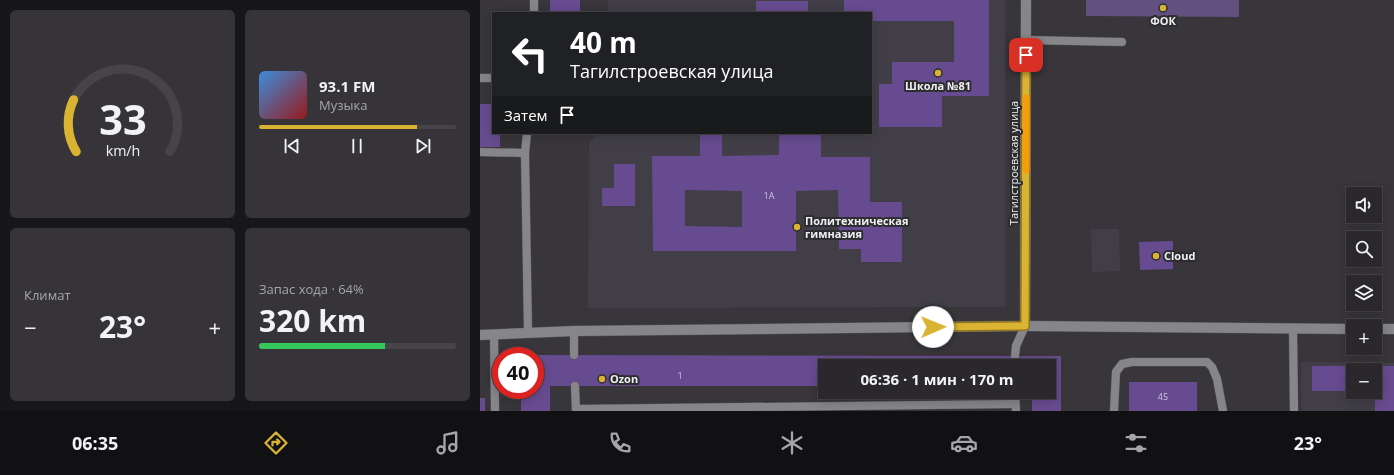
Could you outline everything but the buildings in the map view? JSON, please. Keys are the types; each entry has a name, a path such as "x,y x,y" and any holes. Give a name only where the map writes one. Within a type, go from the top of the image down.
{"street":[{"name":"Тагилстроевская улица","path":"1025,326 1026,0"},
{"path":"480,335 528,332 1025,326 1346,329"},
{"path":"1382,329 1394,329"}],"lane":[{"path":"534,0 534,12"},
{"path":"1026,40 1122,42"},
{"path":"480,78 492,78"},
{"path":"528,134 525,153 528,332"},
{"path":"480,152 525,153"},
{"path":"1016,356 1016,346 1025,326"},
{"path":"1293,329 1294,411"},
{"path":"574,332 574,355"},
{"path":"494,334 495,411"},
{"path":"1114,411 1116,372 1122,364 1132,362 1193,361 1207,362 1212,367 1217,379 1223,411"},
{"path":"575,386 576,410 1016,408"}],"shaded area":[{"name":"Политехническая гимназия","path":"608,0 1005,0 1005,307 588,308 589,143 598,134 872,134 872,12 608,12"},
{"name":"ФОК","path":"1086,0 1239,0 1239,17 1086,16"},
{"path":"1091,229 1119,229 1120,271 1092,272"},
{"path":"1301,362 1394,363 1394,411 1301,411"}],"slow traffic":[{"path":"1026,98 1026,170"}],"place":[{"name":"ФОК","path":"1163,8"},
{"name":"Школа №81","path":"938,73"},
{"name":"Политехническая гимназия","path":"797,227"},
{"name":"Cloud","path":"1156,256"},
{"name":"Ozon","path":"602,379"}],"route":[{"path":"933,327 1025,326 1026,55"}]}
